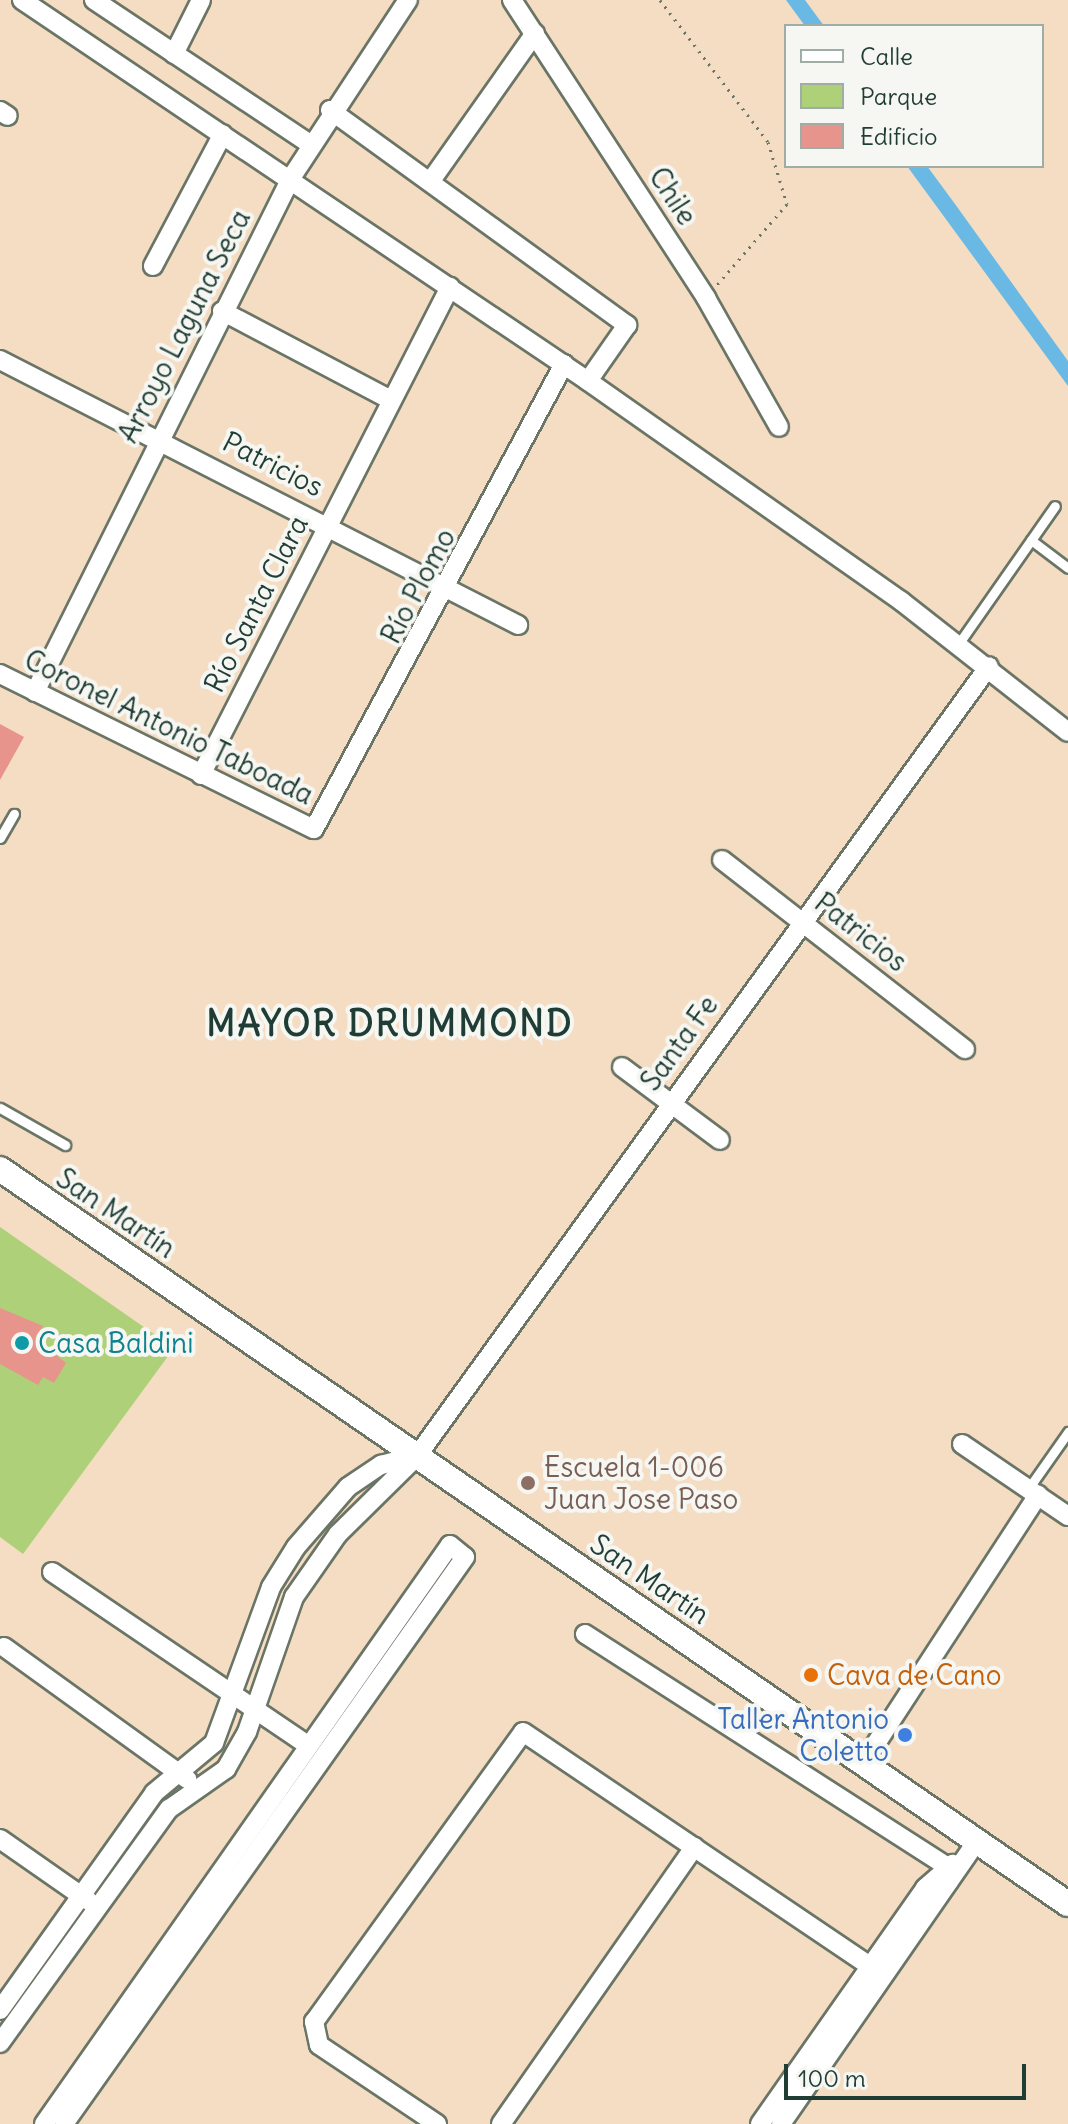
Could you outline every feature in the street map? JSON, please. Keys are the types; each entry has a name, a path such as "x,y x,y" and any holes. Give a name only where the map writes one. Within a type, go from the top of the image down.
{"main road":[{"name":"San Martín","path":"0,1169 1068,1904"}],"street":[{"path":"22,0 564,364 959,643 1068,732"},
{"path":"174,54 201,0"},
{"name":"Arroyo Laguna Seca","path":"35,692 158,436 291,178 330,110 408,0"},
{"name":"Chile","path":"512,0 706,298 779,427"},
{"path":"103,3 310,144"},
{"path":"430,182 535,33"},
{"path":"330,110 627,325 588,381"},
{"path":"153,266 223,134"},
{"name":"Río Santa Clara","path":"201,775 450,287"},
{"path":"222,311 391,400"},
{"name":"Patricios","path":"0,360 158,436 450,586 518,625"},
{"name":"Río Plomo","path":"314,829 450,586 564,364"},
{"name":"Santa Fe","path":"1,2040 169,1809 226,1769 254,1708 294,1597 368,1504 417,1456 989,666"},
{"name":"Coronel Antonio Taboada","path":"0,674 314,829"},
{"name":"Patricios","path":"722,860 965,1049"},
{"path":"622,1067 720,1140"},
{"path":"962,1444 1068,1516"},
{"path":"0,2010 80,1895 178,1772 214,1743 271,1587 348,1487 381,1465 417,1456"},
{"path":"348,1487 368,1504"},
{"path":"864,1762 1033,1492"},
{"path":"44,2124 450,1545 465,1557 64,2124"},
{"path":"52,1572 309,1746"},
{"path":"271,1587 294,1597"},
{"path":"585,1634 952,1870"},
{"path":"4,1647 199,1788"},
{"path":"437,2124 319,2045 314,2022 523,1732 876,1970"},
{"path":"0,1839 98,1907"},
{"path":"760,2124 978,1840"},
{"path":"501,2124 694,1847"},
{"path":"781,2124 876,1970"}],"lane":[{"path":"959,643 1055,506"},
{"path":"1031,540 1068,568"},
{"path":"0,838 14,814"},
{"path":"0,1108 65,1145"},
{"path":"1033,1492 1068,1432"}],"path":[{"path":"660,0 768,142 787,204 706,298"}],"green space":[{"path":"0,1227 174,1348 23,1554 0,1537"}],"water":[{"path":"786,0 805,0 823,24 804,24"},
{"path":"908,168 928,168 955,204 1068,361 1068,386"}],"building":[{"path":"0,724 24,737 0,780"},
{"name":"Casa Baldini","path":"0,1308 43,1326 35,1338 66,1363 54,1383 43,1377 38,1385 0,1364"}],"place":[{"name":"Casa Baldini","path":"22,1343"},
{"name":"Escuela 1-006 Juan Jose Paso","path":"528,1483"},
{"name":"Cava de Cano","path":"811,1675"},
{"name":"Taller Antonio Coletto","path":"905,1735"}],"district":[{"name":"MAYOR DRUMMOND","path":"390,1024"}]}
